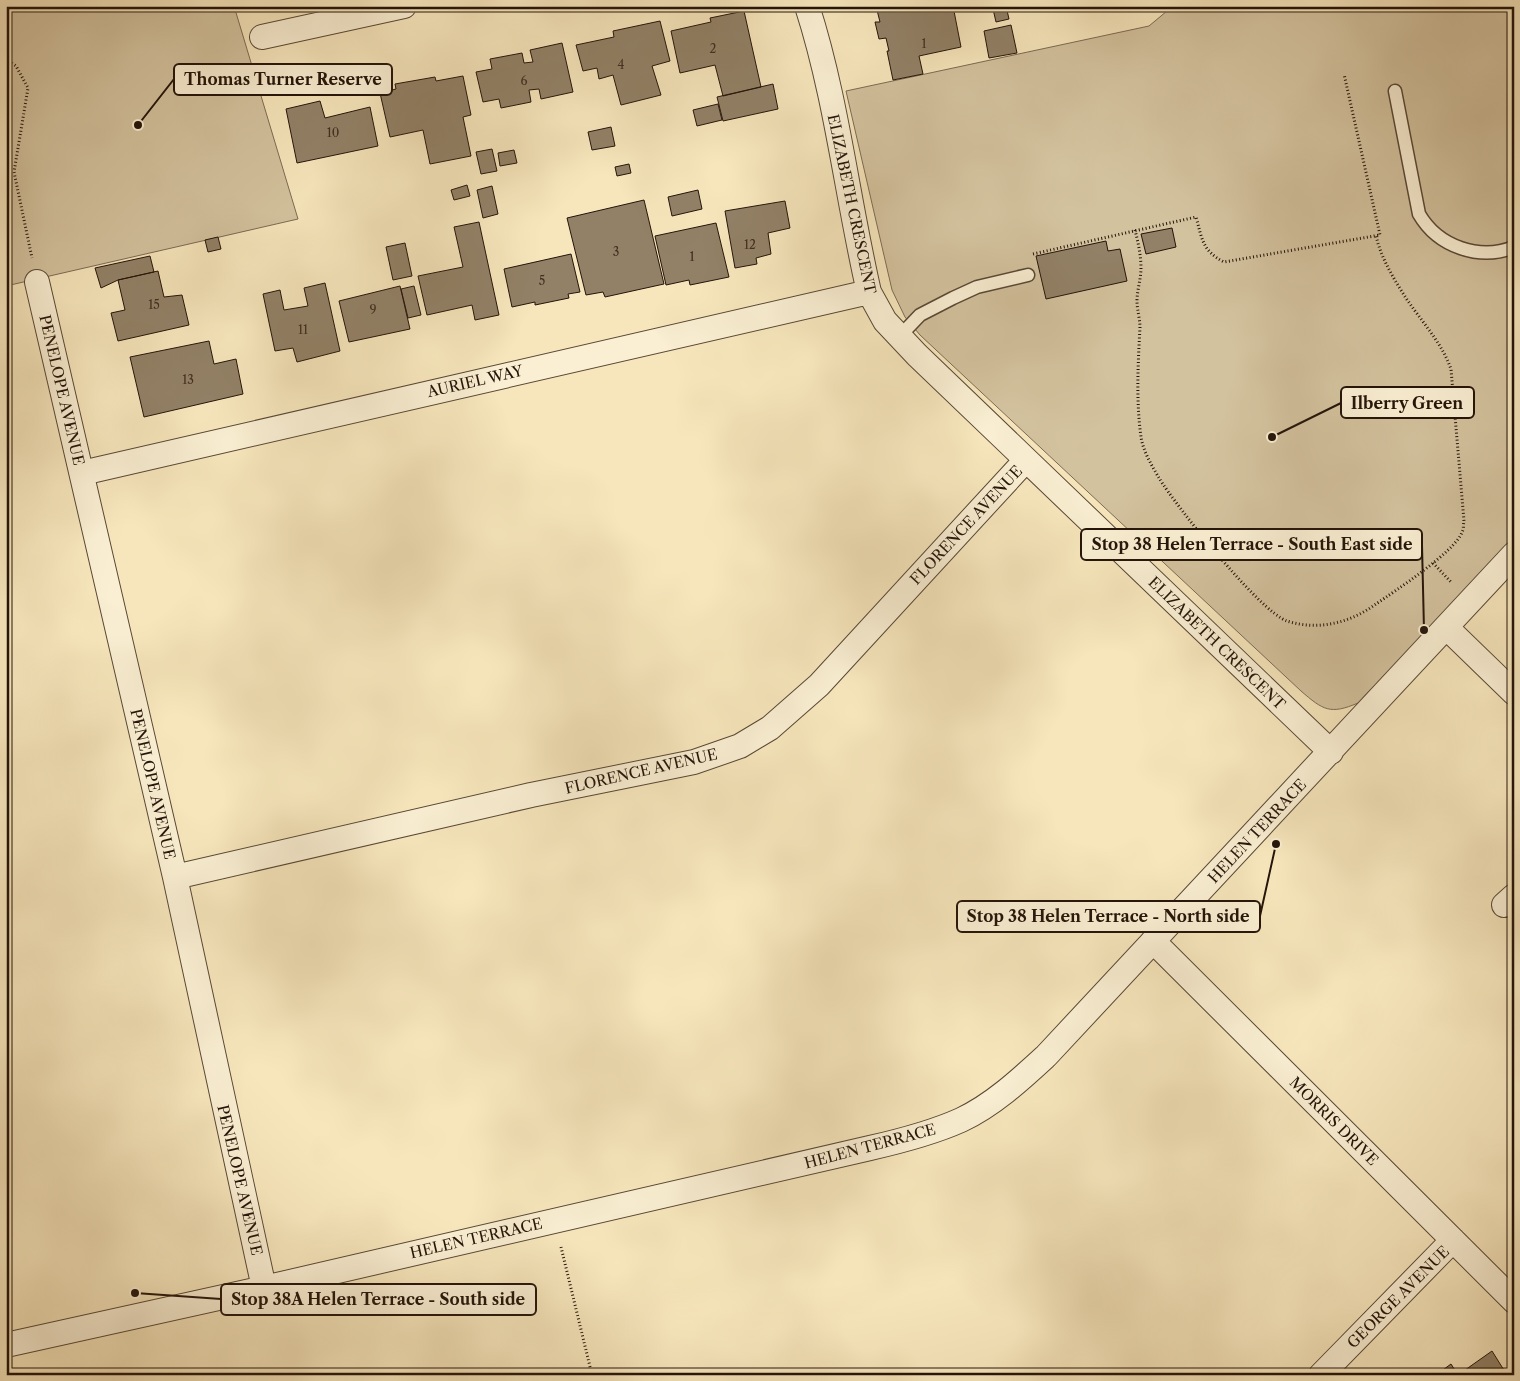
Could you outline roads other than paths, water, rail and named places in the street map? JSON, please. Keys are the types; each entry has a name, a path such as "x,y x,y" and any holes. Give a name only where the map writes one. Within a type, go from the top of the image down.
{"street":[{"name":"ELIZABETH CRESCENT","path":"807,6 830,95 869,292 879,312 899,337 1331,752"},
{"path":"262,37 399,7"},
{"name":"PENELOPE AVENUE","path":"37,282 174,877 264,1288"},
{"name":"AURIEL WAY","path":"82,473 869,292"},
{"name":"FLORENCE AVENUE","path":"174,877 531,795 694,762 740,746 775,724 819,685 1026,460"},
{"name":"HELEN TERRACE","path":"6,1345 264,1288 899,1141 962,1119 1003,1092 1046,1056 1514,554"},
{"path":"1446,627 1514,693"},
{"name":"MORRIS DRIVE","path":"1154,941 1514,1301"},
{"name":"GEORGE AVENUE","path":"1321,1375 1453,1240"}],"lane":[{"path":"1395,91 1420,214 1425,224 1448,243 1476,252 1502,252 1514,247"},
{"path":"899,337 920,316 977,286 1028,275"}],"place":[{"name":"Thomas Turner Reserve","path":"138,125"},
{"name":"Ilberry Green","path":"1272,437"},
{"name":"Stop 38 Helen Terrace - South East side","path":"1424,630"},
{"name":"Stop 38 Helen Terrace - North side","path":"1276,844"},
{"name":"Stop 38A Helen Terrace - South side","path":"135,1293"}]}
